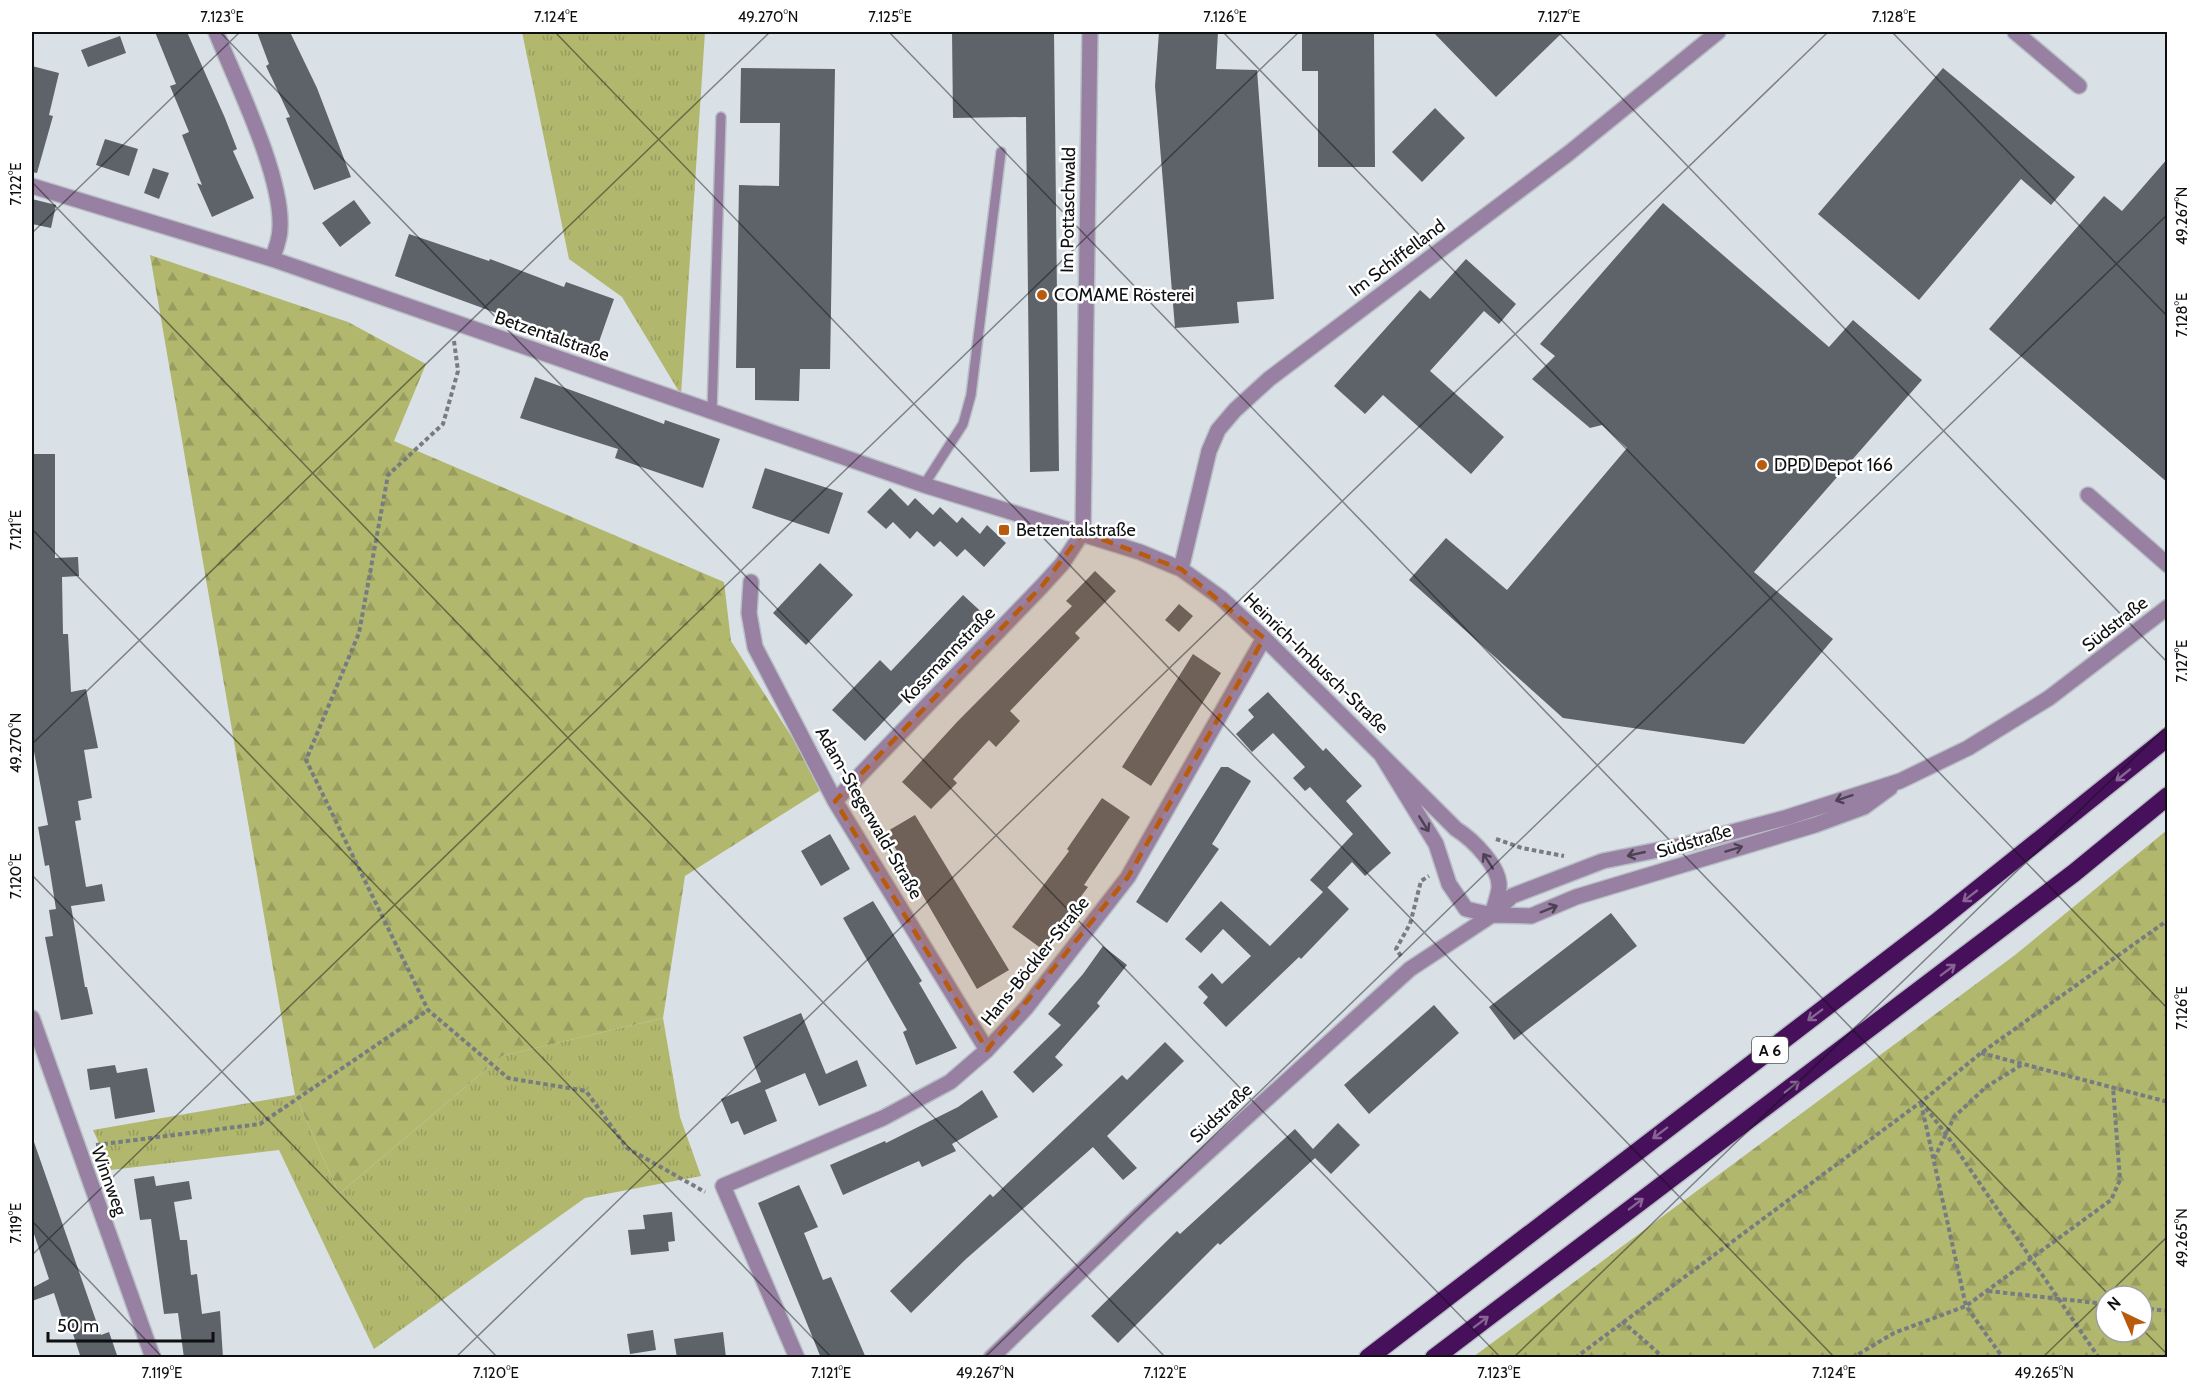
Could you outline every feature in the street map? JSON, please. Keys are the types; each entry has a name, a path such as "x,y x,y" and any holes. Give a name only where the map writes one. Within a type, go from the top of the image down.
{"highway":[{"name":"A 6","path":"1368,1358 1937,922 2168,738"},
{"name":"A 6","path":"1434,1358 2030,907 2168,796"}],"street":[{"path":"216,32 271,172 280,210 280,229 272,259"},
{"name":"Im Pottaschwald","path":"1083,532 1090,32"},
{"name":"Im Schiffelland","path":"1181,569 1209,450 1218,430 1235,410 1269,379 1588,138 1718,32"},
{"path":"2016,32 2079,86"},
{"name":"Betzentalstraße","path":"32,186 272,259 924,485 1083,532 1181,569 1221,598"},
{"path":"2088,495 2168,565"},
{"name":"Kossmannstraße","path":"835,801 1062,564 1083,532"},
{"name":"Adam-Stegerwald-Straße","path":"751,582 749,613 755,647 835,801 987,1050"},
{"name":"Heinrich-Imbusch-Straße","path":"1221,598 1264,638 1456,829 1472,839 1491,864 1500,885 1492,915 1466,909 1449,884 1436,844 1382,756"},
{"name":"Südstraße","path":"991,1358 1148,1206 1410,969 1492,915 1512,896 1569,872 1603,861 1683,845 1785,818 1900,781 1968,748 2049,698 2168,607"},
{"name":"Hans-Böckler-Straße","path":"729,1205 723,1185 883,1118 950,1082 987,1050 1026,1008 1128,877 1264,638"},
{"name":"Südstraße","path":"1492,915 1531,916 1576,897 1815,825 1864,807 1900,781"},
{"name":"Winnweg","path":"32,1018 76,1148 153,1358"},
{"path":"729,1205 797,1358"}],"lane":[{"path":"712,412 721,117"},
{"path":"924,485 963,424 971,395 1001,152"}],"path":[{"path":"452,322 458,371 443,423 388,475 359,633 306,760 428,1010 508,1078 586,1091 627,1148 729,1205"},
{"path":"1472,839 1482,831 1522,848 1564,856 1569,872"},
{"path":"1410,969 1396,948 1410,924 1421,881 1442,866"},
{"path":"1575,1358 1921,1102 1981,1053 2168,920"},
{"path":"76,1148 260,1124 428,1010"},
{"path":"1981,1053 2168,1102"},
{"path":"1934,1160 1954,1117 1986,1087 2024,1064"},
{"path":"1852,1358 1894,1333 1966,1306 2111,1200 2120,1180 2113,1087"},
{"path":"1921,1102 1946,1134 2100,1358"},
{"path":"1921,1102 1966,1306 2003,1358"},
{"path":"1987,1291 2094,1303"},
{"path":"1622,1321 1664,1358"},
{"path":"2149,1358 2168,1356"}],"highlighted area":[{"path":"1083,532 1181,569 1264,638 1128,877 987,1050 835,801 1042,586"}],"green space":[{"path":"522,32 705,32 681,395 622,297 569,259"},
{"path":"150,255 348,322 426,364 394,441 724,582 731,641 824,788 685,876 663,1018 502,1056 339,1194 295,1095"},
{"path":"2167,830 2167,1357 1473,1357 2015,955"},
{"path":"663,1018 680,1117 701,1176 585,1198 374,1349 279,1150 111,1170 93,1130 295,1095 339,1194 502,1056"}],"building":[{"path":"155,32 187,32 225,118 237,149 233,151 254,198 212,217 197,183 202,185 182,135 189,132 170,86 176,84"},
{"path":"257,32 290,32 317,88 351,177 314,190 286,118 290,117 266,66 269,64"},
{"name":"COMAME Rösterei","path":"952,32 1054,32 1059,471 1030,472 1026,117 953,118"},
{"path":"1159,32 1218,32 1216,69 1257,70 1274,299 1237,302 1239,323 1175,328 1155,86"},
{"path":"1302,32 1374,32 1375,167 1318,167 1318,71 1302,71"},
{"path":"1433,32 1563,32 1496,97"},
{"path":"120,36 126,53 88,67 81,50"},
{"path":"32,66 59,73 49,115 53,116 37,173 32,172"},
{"path":"741,68 835,69 830,369 800,369 799,401 755,400 755,368 736,368 739,185 779,186 780,123 740,123"},
{"path":"1943,68 2075,177 2051,205 2021,179 1919,300 1818,214"},
{"path":"1435,108 1465,138 1422,182 1392,152"},
{"path":"105,139 138,149 129,176 96,165"},
{"path":"2168,158 2168,483 1989,329 2104,196 2122,211"},
{"path":"153,168 169,173 159,199 144,193"},
{"path":"32,199 56,205 51,228 32,224"},
{"path":"354,200 371,223 340,247 322,223"},
{"name":"DPD Depot 166","path":"1663,203 1829,347 1853,320 1922,380 1754,572 1833,639 1744,744 1563,718 1409,580 1446,538 1507,590 1627,448 1602,425 1590,428 1532,379 1555,356 1540,344"},
{"path":"409,234 489,261 490,259 564,287 566,282 614,299 594,356 546,339 548,332 395,276"},
{"path":"1466,259 1516,304 1499,324 1484,311 1430,371 1504,437 1471,474 1383,395 1365,414 1334,386 1420,290 1430,299"},
{"path":"535,377 664,424 665,420 720,439 703,488 615,458 618,449 520,418"},
{"path":"32,454 55,454 55,558 78,557 79,576 62,577 63,634 68,634 71,692 86,689 98,748 84,750 92,798 78,801 81,820 75,821 86,887 102,884 105,901 71,906 85,987 87,987 93,1014 61,1020 45,937 53,936 49,910 56,909 49,865 45,866 38,827 48,825 32,741"},
{"path":"765,468 843,493 829,534 752,508"},
{"path":"890,488 908,506 915,498 933,515 940,507 957,523 962,517 980,534 987,525 1006,543 984,567 965,549 957,557 940,541 934,547 917,531 910,539 893,522 886,529 867,512"},
{"path":"820,563 853,595 806,645 773,613"},
{"path":"1095,571 1116,591 1075,633 1080,638 1010,711 1020,721 996,747 989,740 953,779 957,783 931,809 902,782 957,722 1072,606 1066,601"},
{"path":"963,595 988,618 938,671 934,668 865,741 832,710 880,660 891,671"},
{"path":"1179,604 1193,616 1179,632 1165,620"},
{"path":"1193,654 1221,673 1151,786 1122,767"},
{"path":"1268,692 1323,751 1326,748 1362,786 1346,801 1391,853 1365,876 1352,862 1327,887 1349,909 1301,959 1299,957 1226,1027 1203,1003 1208,997 1198,987 1212,973 1222,984 1251,956 1223,929 1201,953 1185,939 1221,901 1270,946 1323,892 1310,880 1353,834 1310,787 1305,791 1293,778 1305,767 1273,733 1252,752 1236,734 1254,717 1248,710"},
{"path":"1221,767 1228,767 1251,781 1212,844 1219,849 1167,923 1136,902"},
{"path":"1102,798 1130,817 1084,885 1088,887 1042,949 1012,927 1069,851 1067,849"},
{"path":"915,815 1009,970 977,989 886,832"},
{"path":"830,834 850,869 821,886 801,851"},
{"path":"873,901 922,981 919,983 957,1048 916,1065 903,1032 907,1030 843,918"},
{"path":"1611,913 1637,946 1514,1040 1489,1007"},
{"path":"1103,946 1127,965 1097,1003 1100,1006 1055,1057 1063,1065 1033,1093 1013,1072 1061,1025 1048,1014 1083,974"},
{"path":"1434,1005 1459,1033 1369,1114 1344,1085"},
{"path":"801,1013 826,1074 857,1060 867,1086 819,1106 805,1073 765,1090 777,1121 744,1135 738,1121 731,1124 721,1099 761,1082 743,1037"},
{"path":"1165,1042 1184,1061 1107,1136 1137,1168 1123,1180 1093,1147 966,1259 911,1313 890,1291 990,1194 993,1197 1122,1075 1127,1080"},
{"path":"115,1065 117,1073 147,1068 155,1112 115,1119 110,1087 90,1090 87,1069"},
{"path":"982,1090 998,1117 952,1144 956,1151 922,1167 919,1161 843,1195 830,1165 885,1141 886,1143 958,1107"},
{"path":"1338,1123 1360,1145 1331,1174 1315,1158 1220,1245 1218,1243 1118,1343 1091,1316 1177,1231 1180,1234 1295,1129 1313,1149"},
{"path":"32,1142 34,1142 101,1335 109,1332 118,1358 81,1358 69,1322 64,1324 54,1293 32,1301 32,1288 49,1279 32,1228"},
{"path":"154,1176 156,1186 189,1181 192,1199 174,1202 180,1240 187,1240 191,1275 197,1274 202,1314 220,1311 223,1358 184,1358 178,1313 164,1314 151,1219 140,1220 134,1179"},
{"path":"799,1185 818,1227 804,1233 823,1280 831,1277 866,1358 821,1358 758,1203"},
{"path":"672,1212 675,1241 668,1242 669,1251 631,1255 628,1230 645,1229 643,1215"},
{"path":"653,1330 656,1350 630,1354 627,1334"},
{"path":"723,1332 726,1358 677,1358 674,1339"}],"place":[{"name":"COMAME Rösterei","path":"1042,295"},
{"name":"DPD Depot 166","path":"1762,465"},
{"name":"Betzentalstraße","path":"1004,530"}]}
